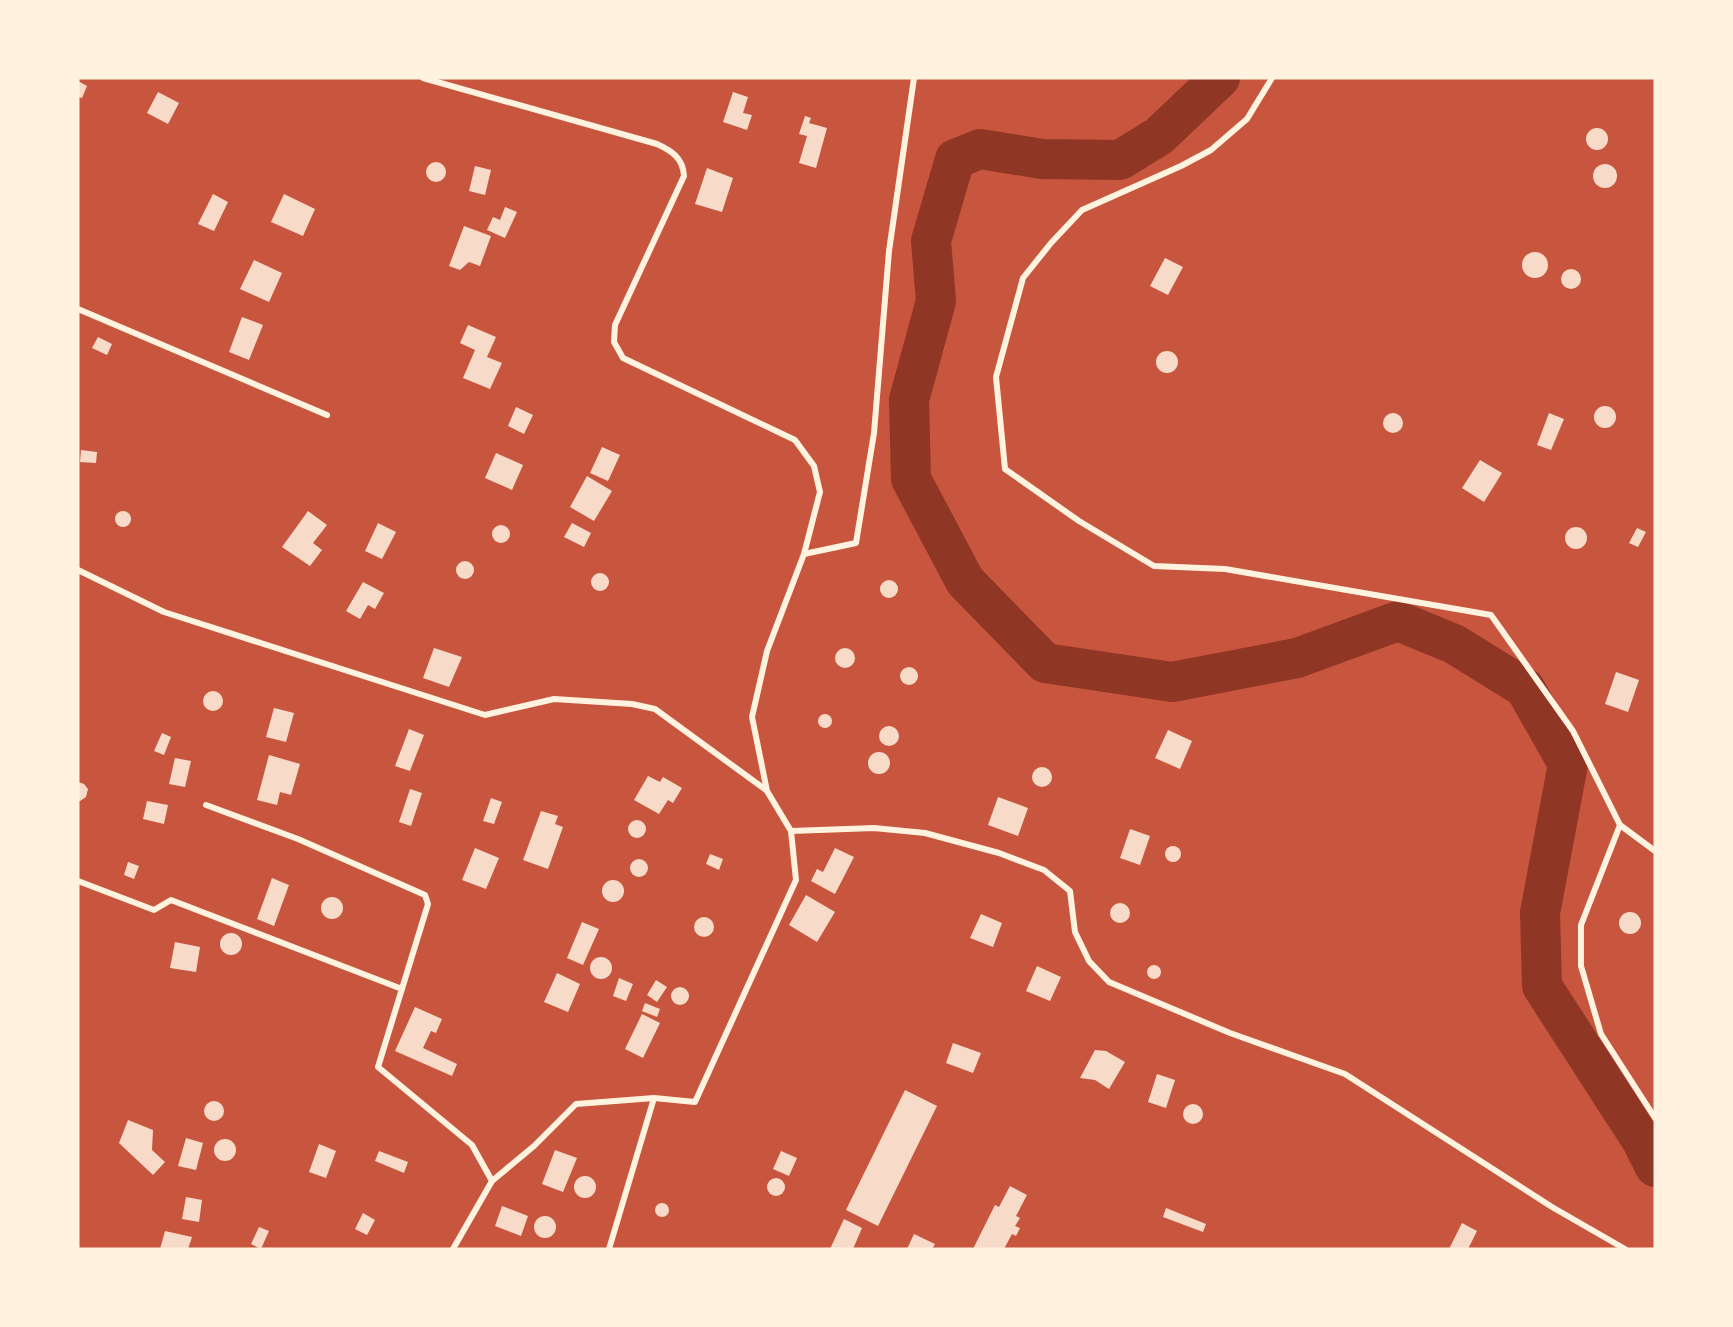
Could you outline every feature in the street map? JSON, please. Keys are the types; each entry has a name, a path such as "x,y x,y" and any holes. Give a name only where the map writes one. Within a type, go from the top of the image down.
{"street":[{"path":"423,78 657,144 677,156 683,165 684,176 615,325 614,342 623,358 795,440 814,466 820,492 804,554 767,651 752,717 767,790 791,831 796,880 695,1102 654,1098 576,1104 534,1146 492,1181 453,1249"},
{"path":"804,554 856,543 874,433 889,251 914,78"},
{"path":"1272,78 1247,119 1211,150 1181,166 1082,210 1023,278 996,377 1005,469 1079,521 1154,566 1225,569 1491,615 1573,731 1620,825 1655,851"},
{"path":"78,309 327,415"},
{"path":"78,570 164,612 485,715 554,699 632,704 655,709 767,790"},
{"path":"206,805 298,839 425,895 428,904 378,1067 472,1145 492,1181"},
{"path":"1620,825 1581,925 1581,966 1601,1034 1655,1118"},
{"path":"791,831 874,828 925,833 999,853 1044,870 1070,891 1076,932 1089,961 1109,982 1230,1033 1345,1074 1552,1207 1625,1249"},
{"path":"78,881 154,910 171,900 402,989"},
{"path":"609,1249 654,1098"}],"building":[{"path":"78,81 87,86 82,98 78,97"},
{"path":"158,92 179,103 168,124 147,113"},
{"path":"733,92 748,97 743,113 752,115 747,130 723,122"},
{"path":"805,116 811,118 809,123 827,128 816,168 799,163 807,136 799,134"},
{"path":"1597,128 1605,131 1608,139 1605,147 1597,150 1589,147 1586,139 1589,131"},
{"path":"436,162 443,165 446,172 443,179 436,182 429,179 426,172 429,165"},
{"path":"1605,164 1610,165 1616,171 1616,181 1610,187 1605,188 1600,187 1594,181 1593,176 1594,171 1600,165"},
{"path":"475,166 491,170 485,195 469,191"},
{"path":"707,168 733,178 722,212 695,204"},
{"path":"213,194 228,202 214,231 198,224"},
{"path":"284,194 315,209 303,236 271,222"},
{"path":"505,207 517,212 505,238 487,230 493,217 500,220"},
{"path":"464,226 491,236 480,266 469,262 460,270 449,266"},
{"path":"1535,252 1544,256 1548,265 1544,274 1535,278 1526,274 1522,265 1526,256"},
{"path":"1165,258 1183,267 1168,295 1150,286"},
{"path":"254,260 282,273 269,302 240,289"},
{"path":"1567,269 1575,269 1581,275 1581,283 1575,289 1567,289 1561,283 1561,275"},
{"path":"242,317 263,325 249,360 229,352"},
{"path":"468,325 496,337 487,357 502,363 490,389 463,378 475,350 460,343"},
{"path":"98,337 112,344 107,355 92,348"},
{"path":"1167,351 1175,354 1178,362 1175,370 1167,373 1159,370 1156,362 1159,354"},
{"path":"1605,406 1613,409 1616,417 1613,425 1605,428 1597,425 1594,417 1597,409"},
{"path":"516,407 533,415 524,434 508,426"},
{"path":"1393,413 1400,416 1403,423 1400,430 1393,433 1386,430 1383,423 1386,416"},
{"path":"1549,413 1564,419 1551,450 1537,445"},
{"path":"602,447 620,455 608,481 590,473"},
{"path":"81,450 97,452 96,463 80,462"},
{"path":"496,453 523,465 512,490 485,478"},
{"path":"1480,460 1502,473 1484,502 1462,488"},
{"path":"587,476 612,491 594,521 570,507"},
{"path":"120,511 126,511 131,519 129,525 120,527 115,522 115,516"},
{"path":"308,511 327,525 313,543 322,550 310,566 282,547"},
{"path":"378,523 396,532 382,559 365,551"},
{"path":"572,523 591,533 584,547 564,537"},
{"path":"501,525 507,528 510,534 507,540 501,543 495,540 492,534 495,528"},
{"path":"1576,527 1584,530 1587,538 1584,546 1576,549 1568,546 1565,538 1568,530"},
{"path":"1637,528 1646,532 1638,547 1629,543"},
{"path":"465,561 471,564 474,570 471,576 465,579 459,576 456,570 459,564"},
{"path":"600,573 606,576 609,582 606,588 600,591 594,588 591,582 594,576"},
{"path":"889,580 896,582 898,589 896,596 889,598 882,596 880,589 882,582"},
{"path":"363,582 384,593 375,609 368,605 360,619 346,611"},
{"path":"434,648 462,657 449,687 423,678"},
{"path":"845,648 852,651 855,658 852,665 845,668 838,665 835,658 838,651"},
{"path":"909,667 915,670 918,676 915,682 909,685 903,682 900,676 903,670"},
{"path":"1616,672 1639,680 1628,712 1605,704"},
{"path":"213,691 220,694 223,701 220,708 213,711 206,708 203,701 206,694"},
{"path":"274,708 294,713 286,742 266,737"},
{"path":"822,714 828,714 832,721 828,728 822,728 818,724 818,718"},
{"path":"885,726 893,726 899,732 899,740 893,746 885,746 879,740 879,732"},
{"path":"409,729 424,735 410,771 395,766"},
{"path":"1168,730 1192,741 1180,769 1155,758"},
{"path":"162,733 171,737 164,755 154,751"},
{"path":"879,752 887,755 890,763 887,771 879,774 871,771 868,763 871,755"},
{"path":"269,755 300,764 291,795 280,792 277,805 257,800"},
{"path":"175,758 191,761 185,787 169,784"},
{"path":"1042,767 1049,770 1052,777 1049,784 1042,787 1035,784 1032,777 1035,770"},
{"path":"648,776 660,782 663,777 682,788 673,803 668,800 659,814 634,800"},
{"path":"78,782 84,784 88,789 86,797 80,801 78,801"},
{"path":"410,789 422,793 411,826 399,822"},
{"path":"998,797 1028,808 1018,836 988,825"},
{"path":"491,798 502,802 494,824 483,821"},
{"path":"147,801 168,805 164,824 143,819"},
{"path":"541,811 558,816 555,824 563,827 548,869 523,860"},
{"path":"637,820 643,823 646,829 643,835 637,838 631,835 628,829 631,823"},
{"path":"1130,829 1150,836 1140,865 1120,858"},
{"path":"1170,846 1176,846 1181,854 1179,860 1170,862 1165,857 1165,851"},
{"path":"475,848 499,858 486,889 462,880"},
{"path":"835,848 854,857 835,894 811,881 817,869 823,872"},
{"path":"710,854 723,859 719,870 706,864"},
{"path":"639,859 645,862 648,868 645,874 639,877 633,874 630,868 633,862"},
{"path":"128,862 139,866 134,879 124,875"},
{"path":"272,878 289,885 274,926 257,919"},
{"path":"613,880 621,883 624,891 621,899 613,902 605,899 602,891 605,883"},
{"path":"806,895 835,912 817,942 789,925"},
{"path":"332,897 340,900 343,908 340,916 332,919 324,916 321,908 324,900"},
{"path":"1120,903 1127,906 1130,913 1127,920 1120,923 1113,920 1110,913 1113,906"},
{"path":"1630,912 1638,915 1641,923 1638,931 1630,934 1622,931 1619,923 1622,915"},
{"path":"981,914 1002,923 993,947 970,938"},
{"path":"704,917 711,920 714,927 711,934 704,937 697,934 694,927 697,920"},
{"path":"582,922 599,929 583,965 567,958"},
{"path":"231,933 239,936 242,944 239,952 231,955 223,952 220,944 223,936"},
{"path":"175,942 200,947 196,972 170,968"},
{"path":"601,957 609,960 612,968 609,976 601,979 593,976 590,968 593,960"},
{"path":"1151,965 1157,965 1161,972 1157,979 1151,979 1147,975 1147,969"},
{"path":"1037,966 1061,977 1050,1001 1026,991"},
{"path":"557,973 580,984 568,1012 544,1002"},
{"path":"619,978 633,984 626,1001 613,996"},
{"path":"656,980 667,987 657,1002 647,995"},
{"path":"680,987 686,990 689,996 686,1002 680,1005 674,1002 671,996 674,990"},
{"path":"645,1003 660,1009 657,1017 642,1011"},
{"path":"415,1007 442,1019 436,1033 431,1031 423,1048 457,1064 452,1076 395,1051"},
{"path":"642,1014 660,1023 643,1058 625,1049"},
{"path":"953,1043 981,1053 973,1073 946,1063"},
{"path":"1095,1050 1106,1051 1125,1062 1109,1089 1095,1080 1080,1078"},
{"path":"1157,1074 1175,1080 1166,1108 1148,1102"},
{"path":"905,1090 937,1106 878,1226 846,1210"},
{"path":"214,1101 221,1104 224,1111 221,1118 214,1121 207,1118 204,1111 207,1104"},
{"path":"1193,1104 1200,1107 1203,1114 1200,1121 1193,1124 1186,1121 1183,1114 1186,1107"},
{"path":"128,1120 153,1130 152,1150 165,1162 153,1175 119,1143"},
{"path":"186,1138 203,1143 196,1170 178,1166"},
{"path":"225,1139 233,1142 236,1150 233,1158 225,1161 217,1158 214,1150 217,1142"},
{"path":"319,1144 336,1151 326,1178 309,1172"},
{"path":"555,1150 577,1158 563,1192 542,1184"},
{"path":"379,1151 408,1162 404,1173 375,1161"},
{"path":"781,1151 797,1158 789,1176 773,1169"},
{"path":"585,1176 593,1179 596,1187 593,1195 585,1198 577,1195 574,1187 577,1179"},
{"path":"772,1178 780,1178 785,1183 783,1194 772,1196 767,1191 767,1183"},
{"path":"1010,1186 1027,1195 1016,1216 1020,1218 1015,1226 1020,1228 1016,1236 1012,1234 1004,1249 973,1249 995,1205 999,1207"},
{"path":"186,1197 202,1200 199,1222 182,1219"},
{"path":"659,1203 665,1203 669,1210 665,1217 659,1217 655,1213 655,1207"},
{"path":"502,1206 528,1216 521,1236 495,1226"},
{"path":"1166,1208 1206,1224 1203,1232 1163,1217"},
{"path":"363,1213 375,1220 367,1235 355,1229"},
{"path":"545,1216 553,1219 556,1227 553,1235 545,1238 537,1235 534,1227 537,1219"},
{"path":"844,1219 862,1228 853,1249 830,1249"},
{"path":"1462,1223 1477,1231 1468,1249 1449,1249"},
{"path":"259,1227 269,1231 261,1249 251,1244"},
{"path":"165,1231 192,1237 188,1249 160,1249"},
{"path":"914,1234 935,1244 932,1249 907,1249"}],"waterway":[{"path":"1220,78 1159,136 1120,160 1042,159 980,149 955,159 931,241 936,301 909,400 911,479 965,581 1045,663 1172,682 1297,658 1398,621 1454,644 1525,688 1568,764 1540,913 1542,986 1642,1141 1655,1167"}]}
